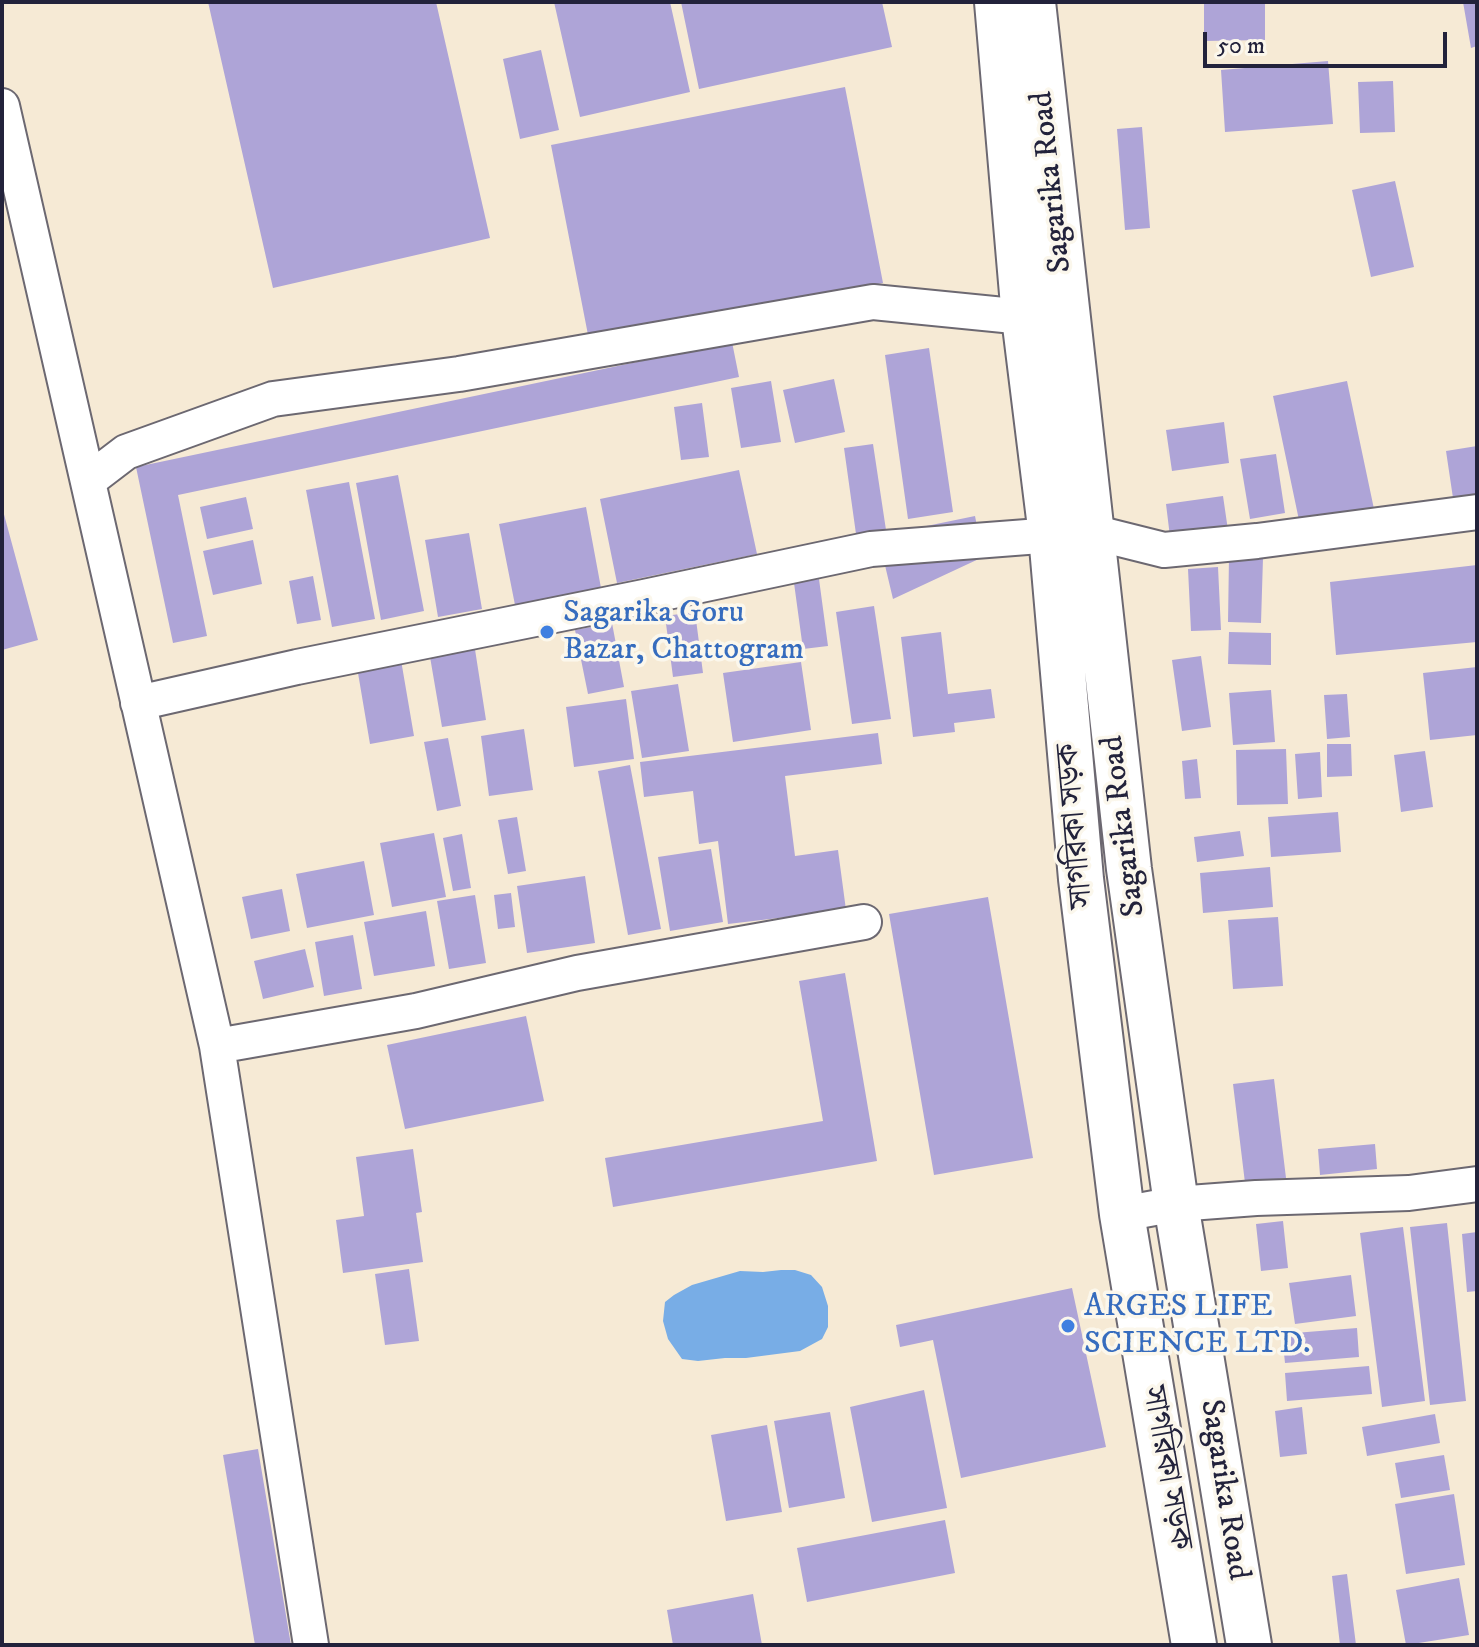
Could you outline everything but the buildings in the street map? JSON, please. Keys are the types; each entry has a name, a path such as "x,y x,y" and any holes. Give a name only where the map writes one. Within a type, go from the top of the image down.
{"main road":[{"name":"সাগরিকা সড়ক","path":"997,2 1024,317 1072,534 1081,879 1122,1214 1194,1645"},
{"name":"Sagarika Road","path":"1033,2 1072,534 1129,869 1176,1204 1249,1645"}],"street":[{"path":"2,106 217,1046 311,1645"},
{"path":"88,481 126,452 273,399 459,374 873,302 1024,317"},
{"path":"138,703 297,667 871,549 1072,534 1164,550 1477,512"},
{"path":"217,1046 416,1011 577,973 864,922"},
{"path":"1122,1214 1176,1204 1409,1193 1477,1184"}],"water":[{"path":"781,1270 811,1275 822,1287 828,1306 828,1327 822,1339 800,1351 746,1358 682,1359 668,1339 663,1321 665,1302 692,1285 740,1271"}],"place":[{"name":"Sagarika Goru Bazar, Chattogram","path":"547,632"},
{"name":"ARGES LIFE SCIENCE LTD.","path":"1068,1326"}]}
